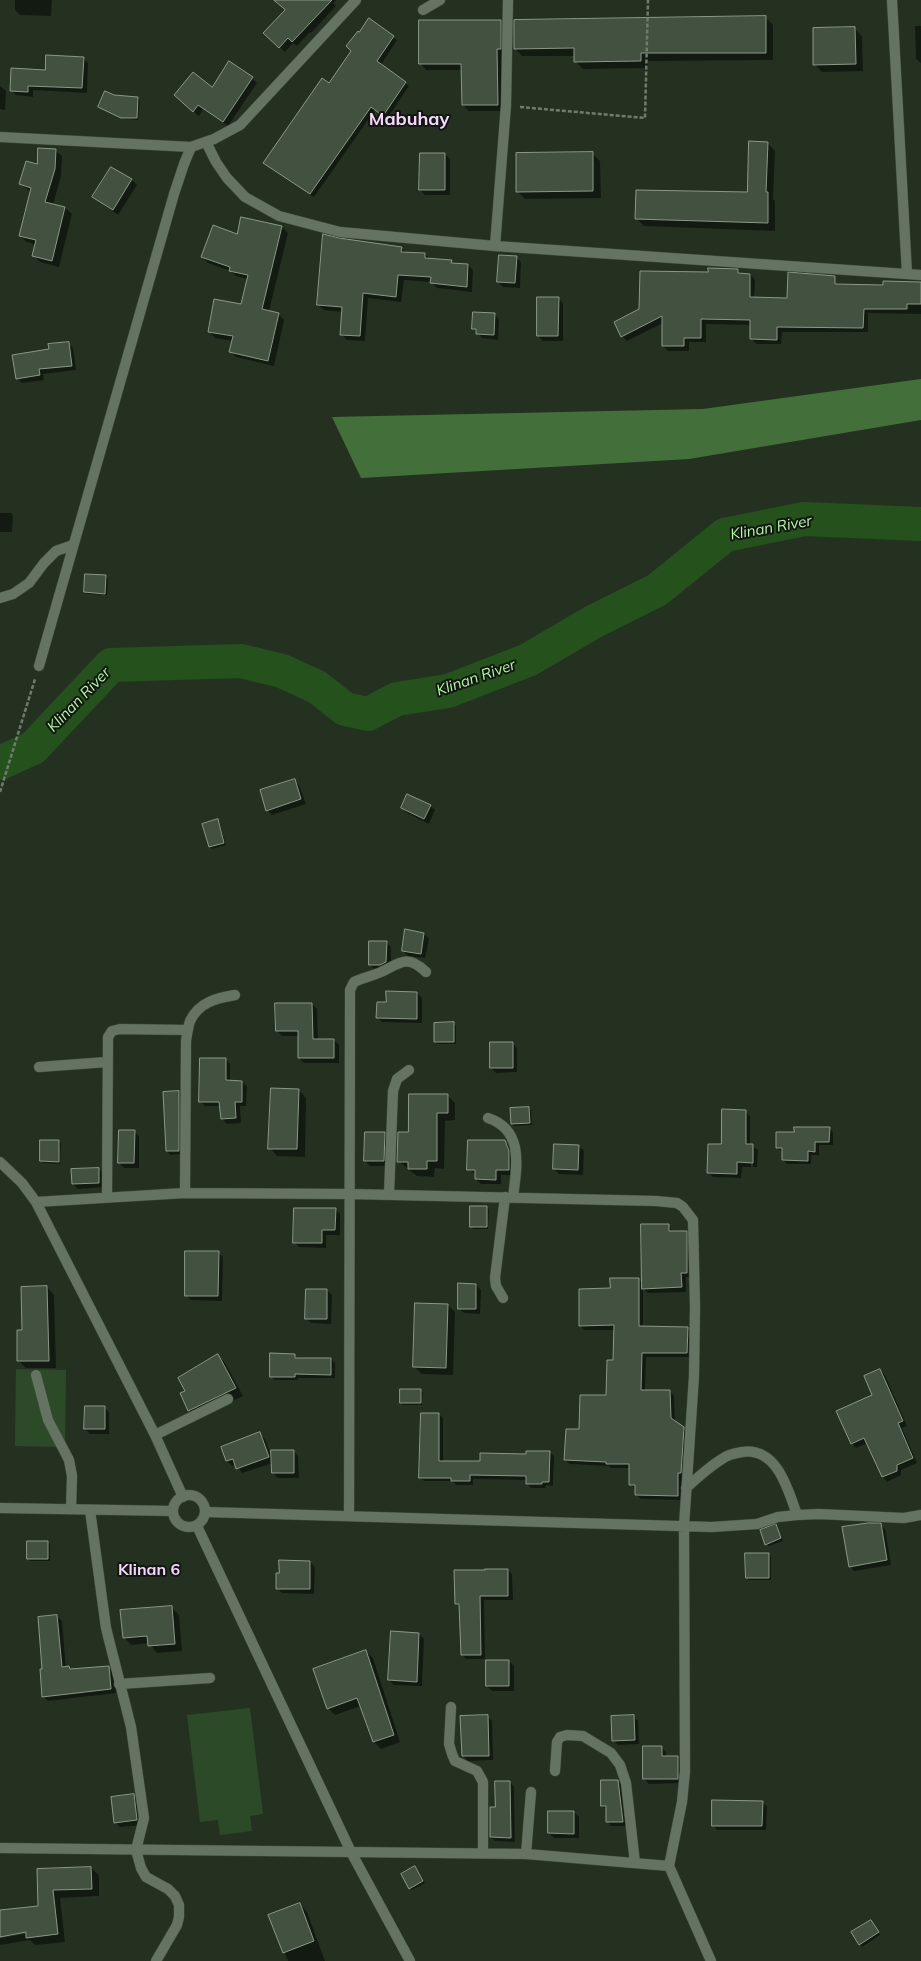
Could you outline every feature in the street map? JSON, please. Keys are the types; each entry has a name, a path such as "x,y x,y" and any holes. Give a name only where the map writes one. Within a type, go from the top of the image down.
{"street":[{"path":"0,137 191,147 227,134 240,125 356,0"},
{"path":"423,10 440,0"},
{"path":"495,246 506,105 508,0"},
{"path":"892,0 907,274"},
{"path":"206,142 216,162 227,178 245,197 279,216 340,232 495,246 921,275"},
{"path":"39,666 174,194 191,147"},
{"path":"0,598 13,594 29,583 44,563 56,551 73,545"},
{"path":"349,1516 350,990 354,982 380,972 399,962 410,962 419,965 426,972"},
{"path":"185,1193 186,1040 190,1021 210,1000 235,994"},
{"path":"107,1197 108,1037 112,1031 120,1029 188,1030"},
{"path":"39,1067 107,1062"},
{"path":"388,1194 393,1091 396,1079 409,1070"},
{"path":"488,1118 499,1121 507,1128 514,1141 515,1178 509,1197 495,1278 496,1286 503,1298"},
{"path":"0,1162 22,1183 36,1202 155,1435 183,1497"},
{"path":"36,1202 185,1193 388,1194 656,1201 677,1203 683,1206 693,1220 695,1306 694,1376 684,1526 685,1771 682,1802 669,1866 711,1961"},
{"path":"36,1375 48,1420 69,1460 72,1476 72,1509"},
{"path":"155,1435 228,1399"},
{"path":"686,1488 723,1458 749,1451 758,1453 774,1464 781,1475 797,1515"},
{"path":"193,1496 202,1501 206,1512 197,1526 191,1528 181,1525 174,1516 174,1505 183,1497 193,1496"},
{"path":"0,1508 173,1511"},
{"path":"90,1510 106,1628 131,1727 144,1818 136,1850 141,1868 146,1877 168,1889 175,1896 179,1905 180,1917 177,1926 156,1961"},
{"path":"206,1512 684,1526 737,1526 797,1515 819,1514 904,1518 921,1515"},
{"path":"197,1526 351,1852 410,1961"},
{"path":"119,1684 210,1678"},
{"path":"451,1707 450,1744 452,1754 455,1761 477,1770 483,1782 483,1853"},
{"path":"555,1771 557,1742 560,1737 567,1735 583,1736 611,1753 620,1765 626,1783 635,1863"},
{"path":"526,1854 531,1792"},
{"path":"0,1848 526,1854 669,1866"}],"path":[{"path":"506,105 646,118 648,0"},
{"path":"0,792 39,666"}],"green space":[{"path":"921,379 921,420 689,459 361,478 332,417 703,409"},
{"path":"16,1369 66,1370 65,1447 15,1446"},
{"path":"250,1708 263,1814 250,1816 252,1831 220,1835 218,1820 200,1822 187,1715"}],"building":[{"path":"274,0 332,0 292,42 288,38 279,48 263,33 285,10"},
{"path":"766,16 766,53 641,53 641,61 574,62 574,48 514,49 514,20"},
{"path":"369,18 394,36 377,61 406,82 383,116 371,107 310,194 263,163 322,78 329,83 351,51 346,46"},
{"path":"419,20 501,20 501,49 497,49 498,105 462,105 461,64 419,64"},
{"path":"855,27 856,64 813,65 813,28"},
{"path":"46,55 84,57 82,88 28,86 28,92 10,91 11,68 45,70"},
{"path":"229,61 253,77 223,122 198,105 193,112 174,95 193,72 212,87"},
{"path":"105,91 114,95 138,97 137,118 121,118 98,107"},
{"path":"749,141 768,142 766,192 768,192 768,223 635,219 636,190 747,192"},
{"path":"38,148 56,149 55,169 45,202 65,207 52,261 32,256 36,240 19,236 31,188 19,184 26,161 37,164"},
{"path":"593,152 593,191 516,192 516,153"},
{"path":"420,153 445,153 445,190 419,190"},
{"path":"111,167 132,179 113,210 92,197"},
{"path":"241,217 282,226 262,309 279,313 268,361 229,352 233,336 208,332 214,299 241,304 248,275 229,271 230,267 201,257 213,225 237,234"},
{"path":"323,234 339,238 402,247 401,252 425,253 425,258 452,260 451,263 468,264 467,287 430,283 431,277 398,275 396,297 363,293 360,336 340,335 342,307 317,305"},
{"path":"499,255 517,256 515,283 497,282"},
{"path":"708,268 738,269 738,273 750,274 750,297 787,298 788,272 835,276 835,284 883,285 883,281 921,282 921,304 907,304 907,309 864,309 863,328 777,327 777,340 750,339 750,320 701,319 701,338 684,338 684,346 662,346 662,316 621,337 614,322 639,309 640,271 708,272"},
{"path":"537,297 559,297 558,336 537,336"},
{"path":"473,312 495,313 494,335 476,334 476,329 472,329"},
{"path":"69,342 72,366 39,369 40,375 16,379 12,355 49,349 48,344"},
{"path":"85,574 106,575 105,594 84,592"},
{"path":"295,779 301,799 266,811 260,790"},
{"path":"407,794 431,805 424,819 401,808"},
{"path":"218,819 224,843 209,847 202,824"},
{"path":"405,929 424,933 421,954 402,951"},
{"path":"369,941 387,941 386,962 380,965 369,965"},
{"path":"386,991 417,992 417,1019 376,1018 377,1002 386,1002"},
{"path":"275,1003 312,1003 313,1039 334,1039 334,1058 298,1058 298,1031 276,1031"},
{"path":"454,1022 454,1042 434,1042 434,1023"},
{"path":"490,1042 513,1042 513,1068 490,1068"},
{"path":"200,1058 226,1058 226,1080 242,1081 242,1102 235,1102 236,1118 221,1119 219,1102 199,1102"},
{"path":"271,1088 299,1089 297,1149 268,1149"},
{"path":"179,1091 179,1151 166,1151 163,1092"},
{"path":"409,1094 448,1094 448,1113 437,1113 437,1161 427,1161 427,1169 408,1169 408,1162 397,1162 398,1132 408,1132"},
{"path":"529,1107 530,1123 511,1124 510,1108"},
{"path":"722,1109 746,1110 746,1144 753,1144 753,1163 737,1162 737,1174 707,1173 708,1144 721,1144"},
{"path":"794,1127 830,1127 829,1142 815,1142 815,1152 808,1151 808,1161 782,1160 782,1148 776,1148 776,1132 794,1132"},
{"path":"119,1130 135,1130 134,1163 118,1163"},
{"path":"365,1132 385,1132 384,1161 364,1161"},
{"path":"40,1140 59,1140 59,1162 40,1161"},
{"path":"468,1140 505,1140 509,1151 509,1170 496,1170 496,1180 475,1179 475,1170 467,1170"},
{"path":"554,1144 579,1145 578,1170 553,1169"},
{"path":"99,1168 99,1183 72,1184 71,1169"},
{"path":"470,1206 487,1206 487,1227 470,1227"},
{"path":"294,1208 336,1208 335,1230 322,1230 322,1243 293,1243"},
{"path":"641,1224 669,1224 669,1231 687,1231 687,1273 681,1273 682,1287 642,1289"},
{"path":"185,1251 219,1251 218,1296 185,1296"},
{"path":"610,1278 639,1278 639,1326 688,1327 687,1353 642,1353 641,1390 670,1390 671,1418 684,1427 681,1473 678,1473 678,1496 635,1495 635,1485 629,1485 629,1464 606,1464 606,1462 564,1460 566,1429 579,1429 580,1395 606,1395 607,1360 613,1360 614,1325 579,1326 579,1289 610,1288"},
{"path":"458,1283 476,1284 476,1309 458,1309"},
{"path":"47,1286 49,1361 17,1361 17,1330 22,1330 21,1287"},
{"path":"306,1289 327,1289 327,1319 305,1319"},
{"path":"415,1303 448,1304 446,1368 413,1367"},
{"path":"270,1353 295,1354 295,1358 331,1358 331,1375 295,1374 295,1377 270,1377"},
{"path":"218,1354 236,1388 188,1411 180,1393 185,1391 178,1378"},
{"path":"880,1369 903,1421 898,1423 913,1458 897,1465 897,1471 882,1477 864,1438 851,1444 836,1411 872,1395 864,1376"},
{"path":"400,1389 421,1389 421,1403 400,1403"},
{"path":"85,1406 105,1406 105,1429 84,1429"},
{"path":"421,1413 439,1413 439,1461 480,1461 480,1453 526,1454 526,1451 550,1451 549,1482 542,1482 542,1484 526,1484 526,1476 470,1475 470,1481 451,1481 451,1478 419,1478"},
{"path":"260,1432 269,1457 236,1469 233,1459 226,1461 221,1447"},
{"path":"271,1450 294,1450 294,1473 272,1473"},
{"path":"868,1523 881,1523 887,1560 849,1567 842,1527"},
{"path":"776,1524 781,1538 765,1545 760,1530"},
{"path":"27,1541 48,1541 48,1559 27,1559"},
{"path":"745,1553 769,1553 769,1578 746,1578"},
{"path":"279,1560 310,1561 310,1589 276,1589 276,1573 279,1573"},
{"path":"508,1569 508,1596 480,1596 481,1655 461,1655 459,1604 455,1604 454,1570"},
{"path":"172,1606 175,1644 148,1646 147,1636 123,1638 120,1610"},
{"path":"57,1615 62,1667 69,1666 70,1669 109,1666 111,1689 42,1697 40,1669 42,1669 38,1617"},
{"path":"391,1631 419,1633 417,1682 388,1680"},
{"path":"366,1650 394,1735 373,1742 357,1698 327,1709 313,1669"},
{"path":"486,1660 509,1660 509,1686 486,1686"},
{"path":"488,1715 489,1756 462,1756 460,1716"},
{"path":"634,1715 635,1740 612,1741 611,1716"},
{"path":"643,1746 662,1746 662,1756 678,1756 678,1779 643,1779"},
{"path":"601,1780 618,1780 623,1822 606,1822 606,1806 601,1806"},
{"path":"495,1781 510,1781 511,1838 490,1837 490,1807 495,1807"},
{"path":"134,1794 137,1820 114,1823 111,1797"},
{"path":"712,1800 763,1801 762,1826 712,1826"},
{"path":"548,1811 574,1811 574,1834 548,1833"},
{"path":"415,1866 423,1881 409,1889 401,1874"},
{"path":"91,1867 92,1889 53,1890 58,1934 26,1938 26,1932 0,1937 0,1910 38,1906 37,1869"},
{"path":"300,1903 314,1941 283,1953 268,1915"},
{"path":"871,1920 879,1932 859,1945 851,1932"}],"waterway":[{"name":"Klinan River","path":"0,763 33,748 111,665 241,661 282,671 317,687 345,709 368,714 397,699 448,691 528,660 593,622 657,590 725,535 804,519 921,524"}],"district":[{"name":"Mabuhay","path":"409,120"},
{"name":"Klinan 6","path":"149,1570"}]}
